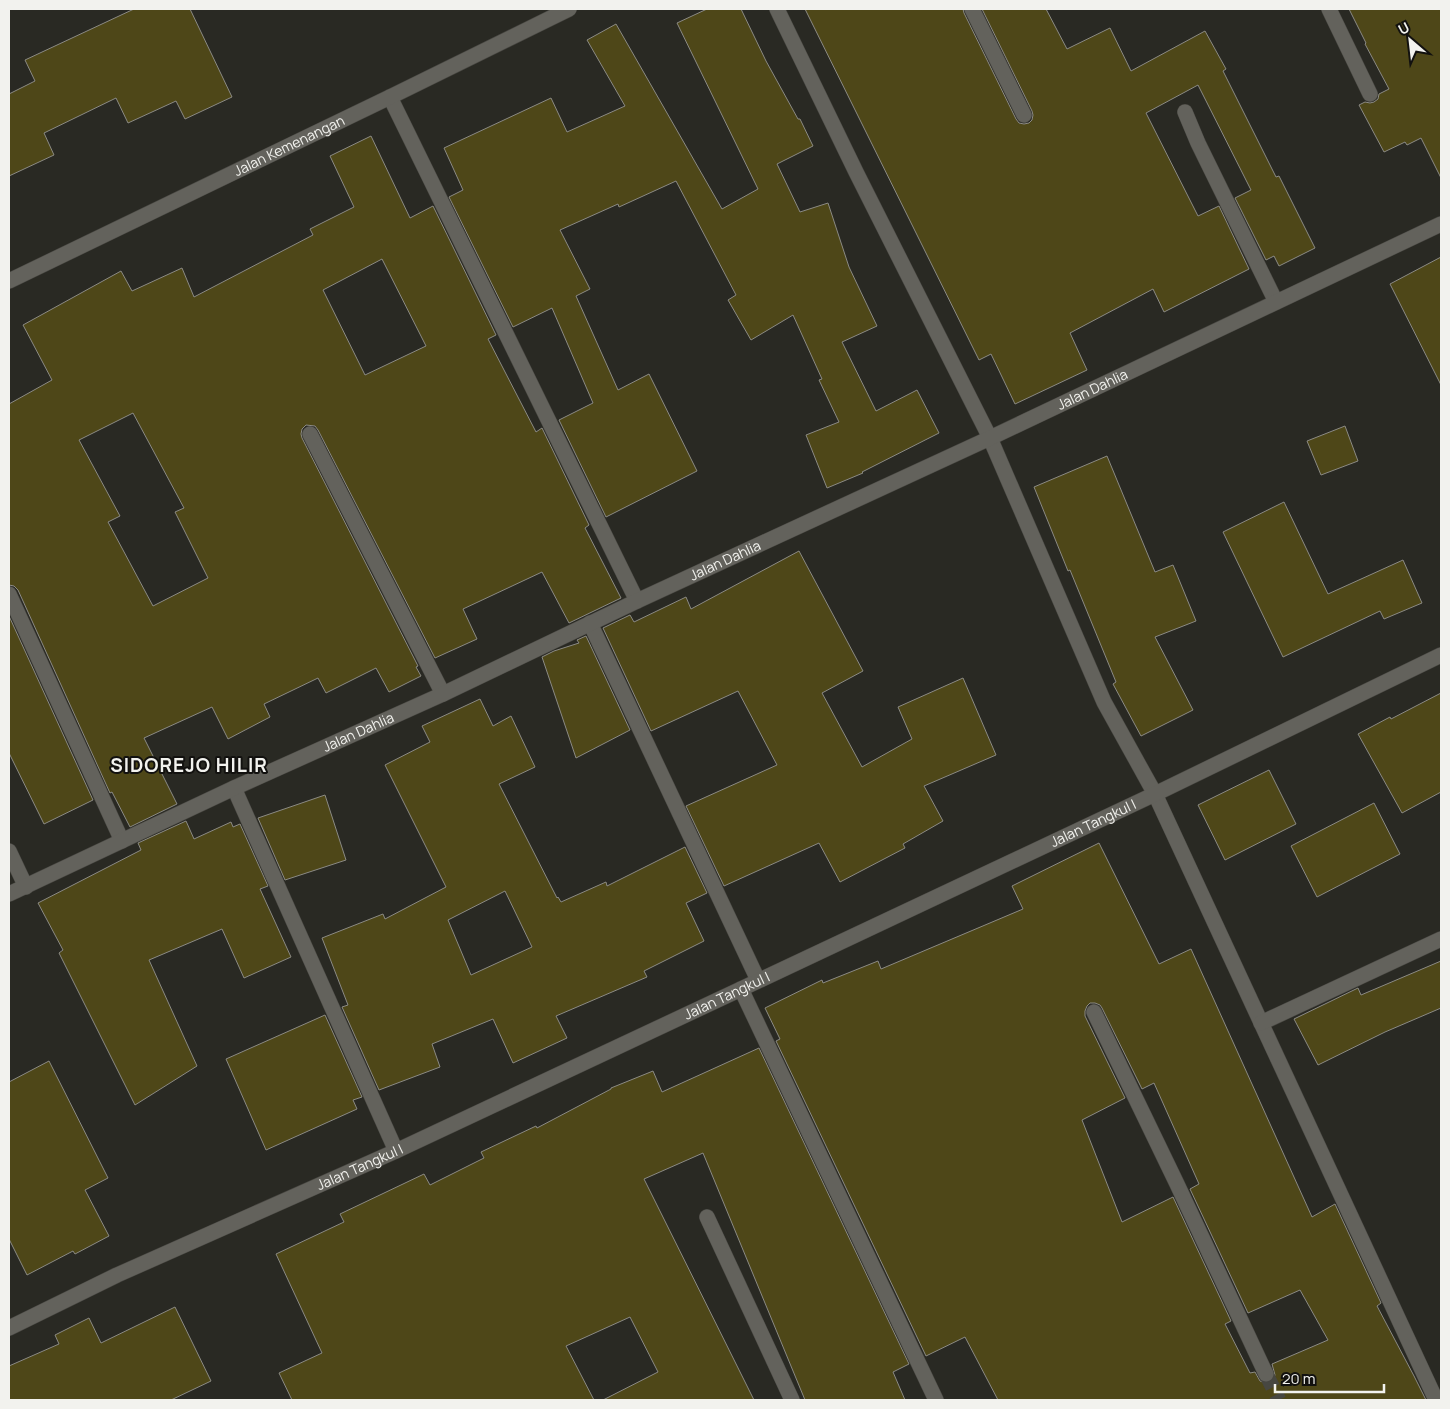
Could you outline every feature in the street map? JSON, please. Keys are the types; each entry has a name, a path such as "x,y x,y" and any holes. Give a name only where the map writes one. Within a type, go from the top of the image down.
{"street":[{"name":"Jalan Kemenangan","path":"9,281 390,97 541,15 569,9"},
{"path":"778,9 856,172 990,438 1104,702 1156,794 1436,1400"},
{"path":"972,9 1024,115"},
{"path":"1330,9 1370,94"},
{"path":"390,97 637,600"},
{"path":"1185,112 1198,143 1276,302"},
{"name":"Jalan Dahlia","path":"9,894 234,788 443,694 637,600 990,438 1441,224"},
{"path":"310,434 443,694"},
{"path":"9,594 122,842"},
{"path":"590,623 758,980"},
{"name":"Jalan Tangkul I","path":"9,1328 126,1271 396,1150 742,989 1156,794 1441,655"},
{"path":"234,788 396,1150"},
{"path":"9,851 26,887"},
{"path":"1261,1023 1441,939"},
{"path":"742,989 936,1400"},
{"path":"1094,1012 1266,1374"},
{"path":"707,1217 792,1400"}],"building":[{"path":"134,9 190,9 232,97 185,119 176,101 128,123 116,98 44,133 54,155 9,176 9,94 35,81 25,60"},
{"path":"707,9 741,9 766,61 798,119 800,119 813,146 777,164 800,212 828,203 849,267 877,326 842,342 876,411 917,390 939,433 863,473 827,488 806,435 839,422 819,380 822,379 793,315 751,340 728,300 736,295 676,181 619,207 618,204 560,230 590,289 576,296 618,390 649,374 697,471 606,517 559,420 593,403 552,308 513,327 449,197 463,190 444,148 551,98 567,132 625,106 587,40 616,24 722,209 758,189 677,23"},
{"path":"805,9 963,9 1016,119 1019,123 1024,124 1032,120 1032,111 982,9 1046,9 1067,49 1110,28 1131,71 1205,31 1226,69 1223,71 1276,177 1279,176 1315,248 1279,266 1274,256 1266,260 1235,198 1251,190 1198,85 1146,113 1198,216 1219,206 1249,269 1164,312 1153,289 1070,333 1087,370 1015,404 991,354 979,360"},
{"path":"1349,9 1441,9 1441,178 1421,138 1407,145 1405,142 1384,152 1359,105 1365,102 1374,102 1378,99 1379,94 1389,89"},
{"path":"371,136 410,218 433,206 496,335 488,339 536,432 542,428 589,525 585,528 621,598 569,623 542,572 463,609 477,639 435,658 318,430 315,426 306,425 302,429 302,438 418,666 416,667 421,676 389,692 376,668 326,693 318,678 264,704 270,717 228,739 212,707 144,738 177,804 130,827 112,792 110,793 18,590 14,586 9,585 9,404 52,380 23,325 121,271 132,291 182,268 194,297 313,235 310,229 354,207 330,156","holes":["382,259 426,346 365,375 323,290","133,413 184,508 175,512 208,578 153,606 108,522 120,516 79,440"]},
{"path":"1441,257 1441,385 1390,284"},
{"path":"1345,426 1358,461 1321,475 1307,441"},
{"path":"1107,456 1155,572 1173,565 1196,621 1155,637 1193,710 1141,736 1113,684 1116,682 1034,487"},
{"path":"1284,502 1328,594 1403,560 1422,603 1384,619 1380,611 1283,657 1223,532"},
{"path":"799,551 863,671 822,693 862,767 912,739 898,707 963,678 996,755 924,786 943,821 903,844 905,848 840,882 819,843 724,886 686,806 777,765 738,691 651,731 603,628 630,615 634,622 686,597 691,609"},
{"path":"9,616 93,800 44,824 9,753"},
{"path":"586,636 630,730 576,758 542,657 579,643 577,640"},
{"path":"1441,693 1441,792 1402,813 1358,734"},
{"path":"480,699 493,726 511,716 535,767 499,784 557,898 561,902 606,882 607,886 685,847 707,893 686,903 704,941 644,971 647,977 556,1016 567,1038 513,1063 493,1019 432,1044 440,1067 379,1090 342,1007 348,1005 322,938 383,914 385,919 446,887 385,765 430,742 422,726","holes":["505,891 532,947 471,975 448,920"]},
{"path":"1269,770 1296,824 1225,860 1198,805"},
{"path":"325,795 346,860 285,880 258,818"},
{"path":"1374,803 1400,854 1317,897 1291,846"},
{"path":"186,821 194,839 231,822 233,827 240,824 268,886 260,889 291,957 244,978 222,929 149,960 197,1066 135,1105 59,953 63,950 38,903 141,850 138,843"},
{"path":"1099,843 1159,964 1191,949 1312,1217 1335,1204 1381,1303 1377,1306 1426,1400 998,1400 965,1337 926,1356 776,1041 780,1039 765,1008 822,980 823,983 878,961 881,969 1023,909 1012,886","holes":["1090,1003 1100,1005 1142,1089 1154,1083 1199,1184 1190,1189 1248,1313 1300,1290 1328,1340 1272,1364 1275,1375 1270,1383 1260,1381 1255,1372 1250,1373 1225,1324 1231,1321 1173,1197 1122,1222 1082,1120 1125,1098 1085,1016 1085,1011"]},
{"path":"1441,961 1441,1008 1385,1032 1318,1065 1294,1019 1358,988 1361,995"},
{"path":"325,1015 362,1097 353,1100 357,1109 266,1150 226,1059"},
{"path":"759,1048 909,1364 893,1372 905,1400 805,1400 703,1153 644,1179 754,1400 603,1400 658,1372 630,1317 566,1346 594,1400 292,1400 279,1373 322,1353 276,1254 344,1222 340,1214 424,1174 430,1185 484,1158 481,1152 536,1126 537,1128 611,1088 653,1071 662,1092"},
{"path":"49,1061 108,1178 85,1190 109,1236 75,1254 73,1251 27,1275 9,1239 9,1082"},
{"path":"175,1307 211,1381 171,1400 9,1400 9,1366 59,1344 55,1335 89,1318 101,1343"}],"tunnel":[{"path":"1266,1374 1279,1400"}],"district":[{"name":"SIDOREJO HILIR","path":"189,765"}]}
